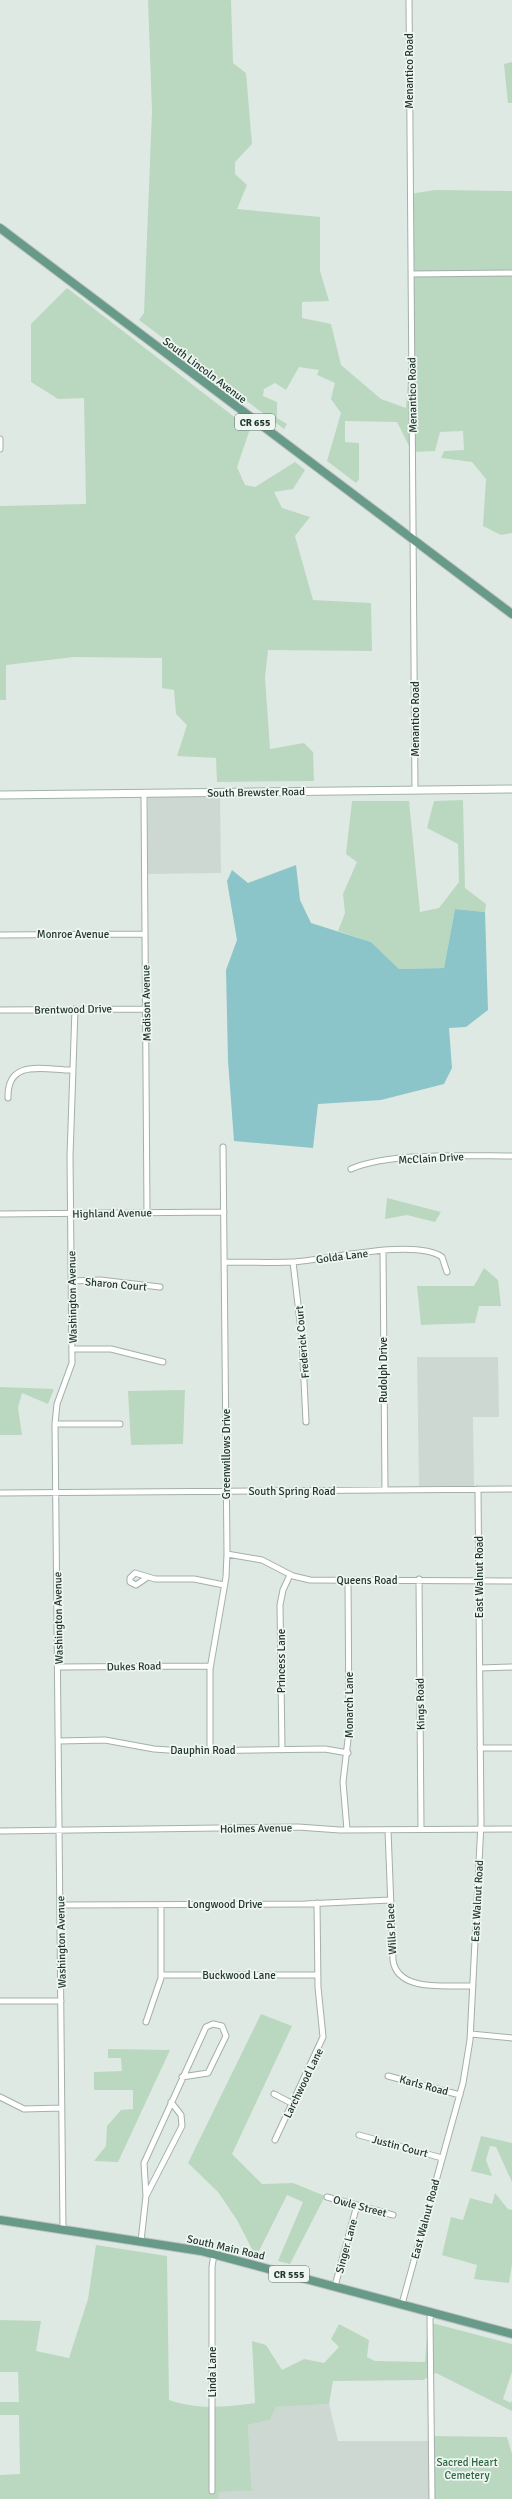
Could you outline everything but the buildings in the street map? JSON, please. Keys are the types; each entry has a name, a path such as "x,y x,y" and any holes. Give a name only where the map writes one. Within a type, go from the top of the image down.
{"main road":[{"name":"South Lincoln Avenue","path":"0,228 512,614"},
{"name":"South Brewster Road","path":"0,795 512,790"},
{"name":"South Main Road","path":"0,2220 141,2241 214,2254 512,2334"}],"street":[{"name":"Menantico Road","path":"409,0 415,791"},
{"path":"411,274 512,274"},
{"path":"0,439 0,449"},
{"name":"Madison Avenue","path":"144,794 147,1213"},
{"name":"Monroe Avenue","path":"0,935 145,934"},
{"name":"Brentwood Drive","path":"0,1010 146,1008"},
{"name":"Washington Avenue","path":"62,2230 56,1424 57,1404 72,1363 72,1070 75,1009"},
{"path":"8,1098 9,1080 16,1073 32,1070 72,1070"},
{"name":"Greenwillows Drive","path":"210,1750 210,1666 224,1585 227,1554 223,1147"},
{"name":"McClain Drive","path":"351,1169 364,1163 392,1160 512,1156"},
{"name":"Highland Avenue","path":"0,1214 224,1212"},
{"name":"Golda Lane","path":"225,1262 293,1262 382,1251 432,1251 445,1261 447,1272"},
{"name":"Rudolph Drive","path":"382,1251 384,1490"},
{"name":"Frederick Court","path":"293,1262 302,1339 306,1422"},
{"name":"Sharon Court","path":"71,1281 100,1280 160,1287"},
{"path":"72,1350 110,1349 163,1362"},
{"path":"56,1424 120,1424"},
{"name":"East Walnut Road","path":"402,2304 460,2095 467,2065 471,2034 481,1829 478,1489"},
{"name":"South Spring Road","path":"0,1493 512,1489"},
{"name":"Queens Road","path":"227,1554 262,1560 290,1575 310,1580 419,1579 512,1581"},
{"path":"146,1580 136,1585 130,1582 130,1578 135,1573 155,1579 194,1579 224,1585"},
{"name":"Princess Lane","path":"282,1750 280,1605 283,1590 290,1575"},
{"name":"Kings Road","path":"419,1579 421,1829"},
{"name":"Monarch Lane","path":"347,1830 343,1778 348,1753 348,1580"},
{"name":"Dukes Road","path":"58,1667 210,1666"},
{"path":"480,1668 512,1667"},
{"name":"Dauphin Road","path":"59,1741 105,1740 154,1750 325,1749 348,1753"},
{"path":"480,1748 512,1748"},
{"name":"Holmes Avenue","path":"0,1831 298,1827 347,1830 512,1829"},
{"name":"Wills Place","path":"388,1830 393,1960 398,1973 411,1982 418,1984 473,1986"},
{"name":"Longwood Drive","path":"60,1905 317,1903 390,1900"},
{"name":"Larchwood Lane","path":"275,2140 323,2037 317,1975 317,1903"},
{"path":"146,2022 162,1975 161,1905"},
{"name":"Buckwood Lane","path":"162,1975 317,1975"},
{"path":"0,2001 61,2001"},
{"path":"141,2241 146,2196 144,2163 182,2077 206,2027 213,2024 222,2026 226,2036 208,2073 182,2077"},
{"path":"471,2034 512,2038"},
{"name":"Karls Road","path":"388,2076 460,2095"},
{"path":"274,2094 292,2104"},
{"path":"0,2097 24,2109 62,2108"},
{"path":"146,2196 182,2126 181,2115 171,2102"},
{"name":"Justin Court","path":"359,2135 442,2158"},
{"name":"Owle Street","path":"326,2197 393,2214"},
{"name":"Singer Lane","path":"335,2286 357,2205"},
{"name":"Linda Lane","path":"212,2491 212,2268 214,2254"},
{"path":"432,2313 430,2318 432,2499"}],"shaded area":[{"path":"220,795 221,873 147,874 148,797"},
{"path":"417,1357 498,1357 499,1417 473,1417 474,1486 419,1486"},
{"path":"329,2404 338,2441 431,2441 433,2499 218,2499 218,2492 252,2491 248,2425 270,2420 276,2407"}],"green space":[{"path":"148,0 231,0 233,63 246,73 252,144 235,162 235,174 247,185 237,209 320,217 320,271 329,301 302,302 302,318 331,324 341,365 381,399 406,408 411,334 410,194 435,190 512,191 512,533 501,535 483,526 486,479 472,462 441,458 444,451 464,450 463,431 440,432 435,451 412,452 397,422 345,421 345,442 359,443 359,479 356,483 327,461 341,413 331,399 335,383 317,375 319,370 299,367 286,390 275,383 264,389 263,396 277,402 277,418 287,424 284,429 139,320 144,313 152,111"},
{"path":"512,62 512,103 508,103 504,64"},
{"path":"67,288 250,429 237,467 245,485 255,487 295,462 305,470 293,489 274,492 282,508 310,517 295,536 313,600 371,603 372,651 268,650 265,678 270,749 304,743 313,752 314,781 217,782 216,758 177,756 187,725 176,714 174,690 162,688 162,658 74,657 6,665 6,700 0,700 0,506 86,504 84,398 58,399 31,382 31,324"},
{"path":"463,800 465,888 486,904 485,912 455,909 444,968 399,969 371,942 338,931 345,913 343,894 357,862 346,854 352,801 409,801 420,912 439,908 459,882 458,844 427,828 434,801"},
{"path":"387,1198 441,1212 435,1222 407,1215 385,1219"},
{"path":"484,1268 498,1280 501,1306 479,1306 475,1323 421,1325 417,1286 474,1286"},
{"path":"0,1387 54,1389 48,1404 22,1393 18,1408 22,1435 0,1435"},
{"path":"185,1390 183,1444 131,1445 128,1391"},
{"path":"261,2014 292,2026 232,2154 262,2184 293,2183 325,2196 290,2264 278,2261 303,2202 287,2195 256,2257 237,2220 218,2192 188,2163"},
{"path":"108,2049 170,2050 118,2162 94,2161 106,2146 107,2126 121,2110 133,2109 133,2090 94,2090 94,2072 122,2071 121,2058 108,2058"},
{"path":"481,2136 512,2143 512,2182 496,2147 490,2146 486,2160 492,2176 471,2171"},
{"path":"495,2193 508,2209 512,2210 512,2264 509,2283 474,2279 477,2265 442,2255 451,2217 463,2220 470,2198 492,2204"},
{"path":"96,2245 167,2256 169,2400 190,2405 212,2407 255,2403 252,2341 266,2345 282,2370 304,2359 324,2363 339,2347 331,2339 339,2324 369,2340 367,2357 375,2361 425,2362 428,2322 512,2344 512,2372 503,2399 511,2403 512,2400 512,2411 436,2373 423,2380 333,2381 329,2404 276,2407 270,2420 248,2425 252,2491 219,2492 218,2499 0,2499 0,2475 20,2474 19,2415 0,2415 0,2402 19,2402 18,2372 0,2372 0,2320 41,2321 36,2351 69,2358 88,2299"},
{"name":"Sacred Heart Cemetery","path":"431,2436 507,2437 512,2454 512,2499 433,2499"}],"water":[{"path":"296,865 300,900 311,923 371,942 399,969 444,968 455,909 485,912 488,1010 466,1027 449,1028 452,1068 444,1084 381,1100 318,1104 313,1148 234,1141 228,1061 226,970 237,940 227,881 232,870 248,883"}]}
